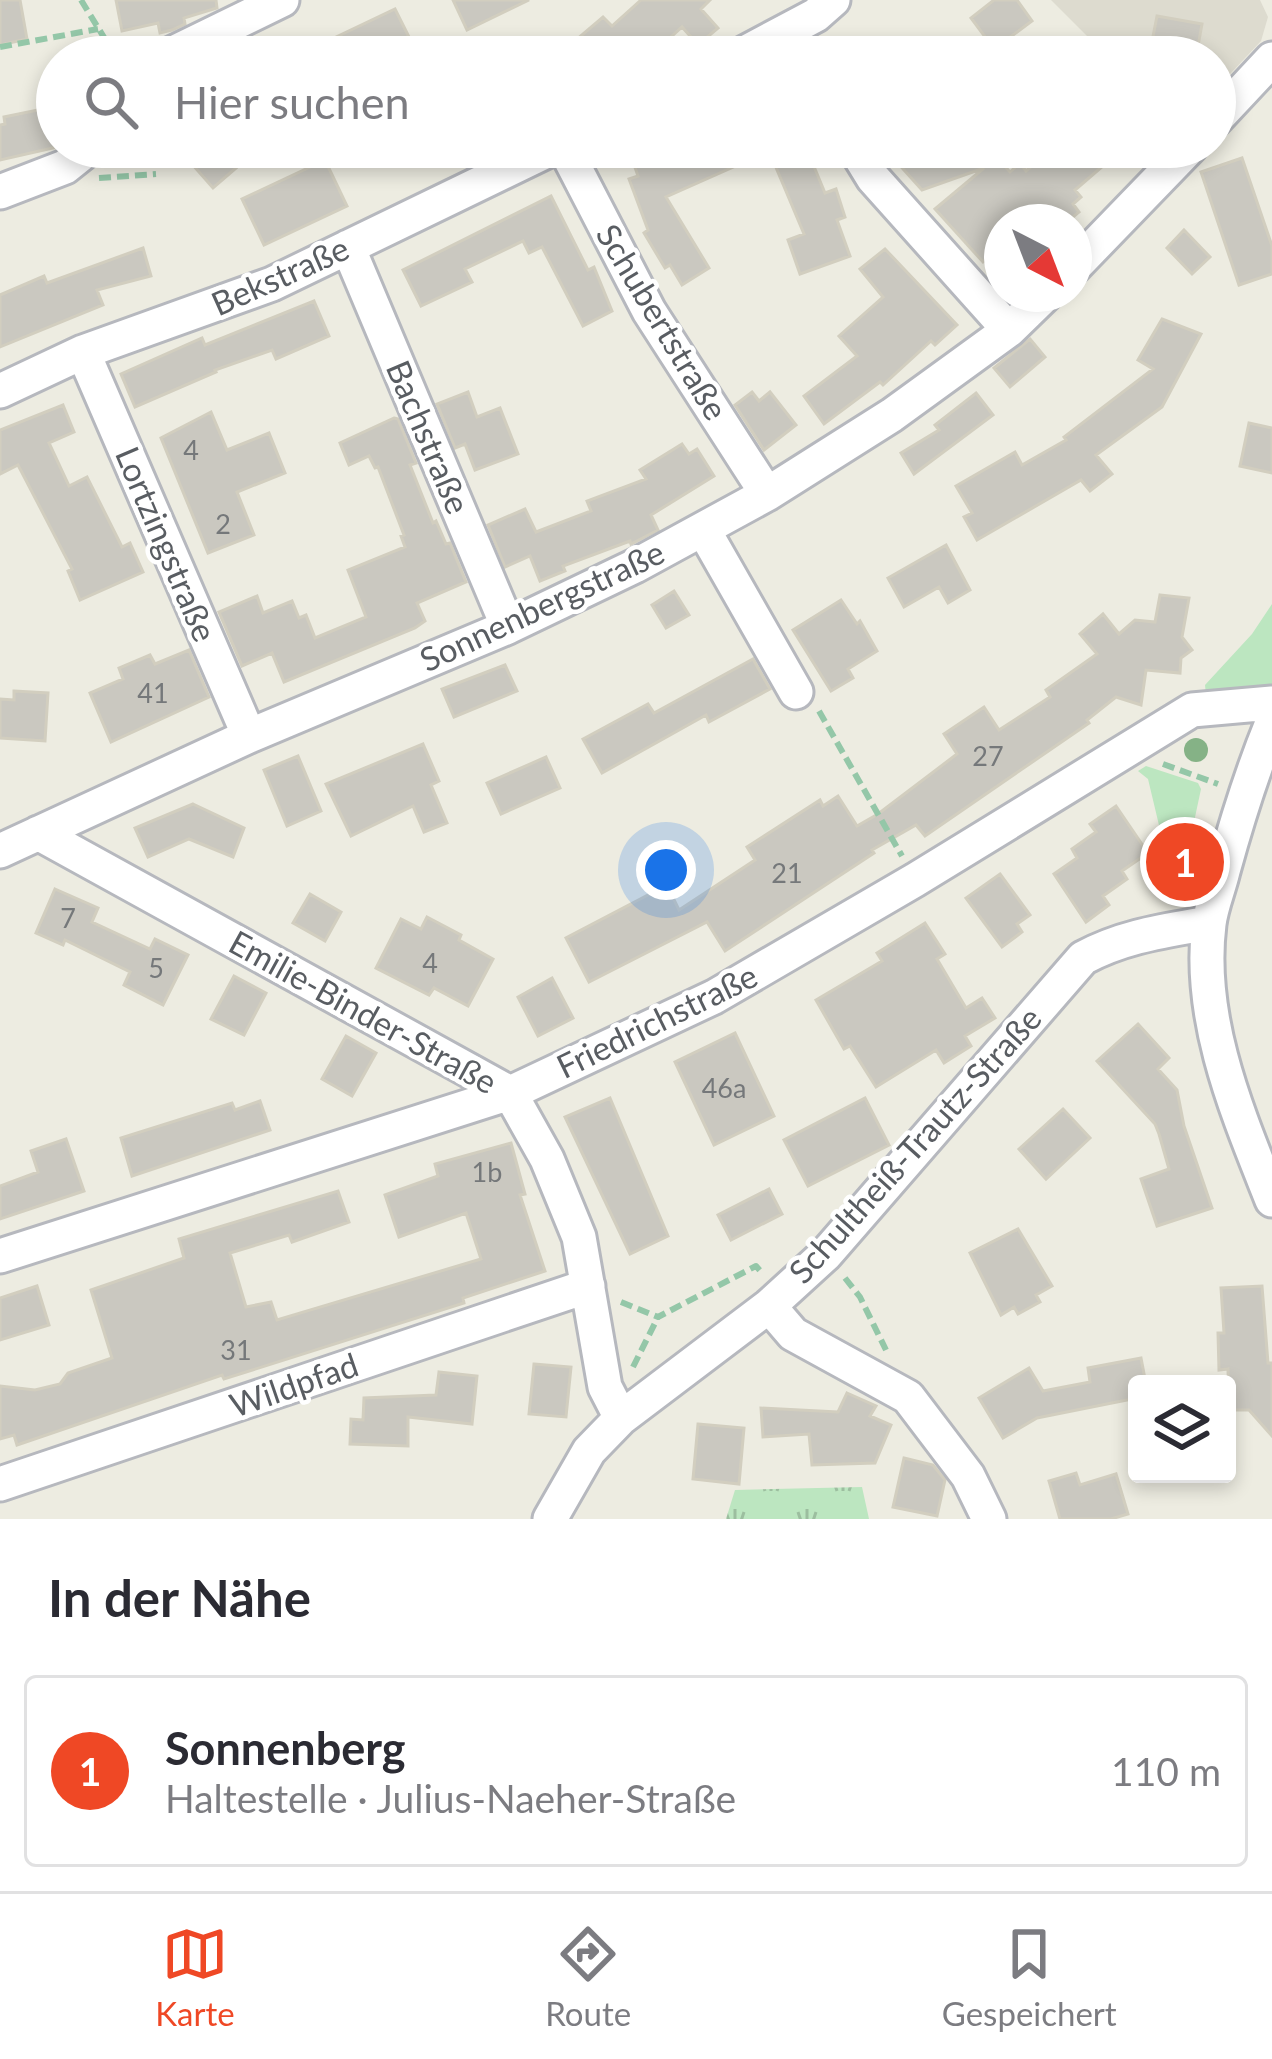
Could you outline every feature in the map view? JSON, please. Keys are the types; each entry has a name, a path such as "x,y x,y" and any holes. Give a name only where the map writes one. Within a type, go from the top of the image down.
{"street":[{"path":"208,36 283,0"},
{"path":"801,36 833,0"},
{"path":"1236,98 1272,59"},
{"path":"0,192 51,168"},
{"name":"Bekstraße","path":"0,391 83,352 272,284 515,168"},
{"name":"Schubertstraße","path":"571,168 649,311 767,494"},
{"path":"867,168 1009,330"},
{"path":"1092,248 1170,168"},
{"name":"Bachstraße","path":"348,247 508,627"},
{"name":"Sonnenbergstraße","path":"0,851 249,736 508,627 703,529 892,415 1028,312"},
{"name":"Lortzingstraße","path":"83,352 249,736"},
{"path":"703,529 807,699"},
{"name":"Friedrichstraße","path":"0,1256 510,1093 713,997 1192,710 1272,703"},
{"path":"1272,723 1244,794 1209,923 1208,975 1215,1028 1234,1103 1272,1200"},
{"name":"Emilie-Binder-Straße","path":"38,833 510,1093 566,1201 579,1237 605,1387 618,1411"},
{"name":"Schultheiß-Trautz-Straße","path":"550,1519 618,1411 775,1300 826,1254 1083,958 1114,942 1209,923"},
{"name":"Wildpfad","path":"0,1484 589,1294"},
{"path":"775,1300 793,1334 908,1397 968,1476 989,1519"}],"path":[{"path":"81,0 103,36"},
{"path":"57,36 98,28"},
{"path":"0,47 36,40"},
{"path":"94,168 99,179 156,174"},
{"path":"807,699 915,880"},
{"path":"1141,743 1158,762 1244,794"},
{"path":"826,1254 860,1297 908,1397"},
{"path":"618,1411 658,1317 756,1266 775,1300"},
{"path":"589,1294 607,1296 658,1317"}],"shaded area":[{"path":"1051,0 1260,0 1268,17 1261,41 1236,68 1236,36 1087,36"}],"green space":[{"path":"1272,604 1272,687 1206,695 1205,685 1252,634"},
{"path":"1146,766 1198,783 1201,789 1191,836 1182,834 1175,859 1168,863 1148,779 1138,771"},
{"path":"862,1487 869,1519 726,1519 735,1490"}],"building":[{"path":"0,0 20,0 27,39 0,45"},
{"path":"116,0 216,0 217,8 184,18 185,24 160,33 158,23 122,31"},
{"path":"453,0 529,0 467,30"},
{"path":"641,0 710,0 701,9 718,28 709,36 690,36 682,27 672,36 581,36 603,17 612,26"},
{"path":"994,0 1017,0 1032,21 1012,36 984,36 971,18"},
{"path":"395,9 408,36 338,36"},
{"path":"1157,16 1202,24 1200,36 1153,36"},
{"path":"36,110 36,152 0,160 4,117"},
{"path":"1242,158 1272,246 1272,274 1239,285 1201,172 1236,168 1236,160"},
{"path":"195,168 236,168 213,188"},
{"path":"308,168 329,168 347,206 264,245 242,199"},
{"path":"635,168 731,168 666,197 709,268 682,285 670,265 665,268 644,233 648,230 629,179 638,176"},
{"path":"776,168 815,168 825,193 836,189 845,217 837,220 850,256 800,274 788,240 804,234"},
{"path":"902,168 984,168 922,190"},
{"path":"984,168 1010,172 1014,168 1101,168 1075,190 1081,197 1073,204 984,204 983,262 935,209"},
{"path":"551,196 588,270 594,267 612,311 583,326 542,247 529,253 523,241 465,269 472,282 421,306 403,270"},
{"path":"1184,230 1210,257 1192,274 1167,248"},
{"path":"143,248 151,276 97,290 103,305 0,347 0,295 44,276 47,283"},
{"path":"885,249 957,325 935,345 931,341 883,385 880,382 824,424 804,396 857,356 839,336 883,297 860,269"},
{"path":"314,301 329,336 276,359 272,350 215,370 135,407 121,374 202,338 205,345"},
{"path":"1162,319 1201,334 1162,407 1096,455 1112,474 1090,491 1081,480 977,540 964,517 972,513 956,486 1015,452 1022,465 1066,440 1153,369 1138,360"},
{"path":"1030,339 1045,357 1010,387 994,368"},
{"path":"468,392 477,417 500,408 518,454 475,470 465,444 455,448 437,404"},
{"path":"752,392 759,401 770,392 796,425 764,450 735,405"},
{"path":"976,393 993,415 914,474 901,453 939,430 935,425"},
{"path":"63,405 74,432 49,443 69,486 87,477 122,547 130,543 143,572 80,600 68,571 72,569 18,465 0,474 0,430"},
{"path":"211,412 227,450 269,433 285,473 237,492 254,535 208,553 161,438"},
{"path":"394,418 416,463 410,465 433,523 436,521 446,544 450,543 466,582 417,603 425,621 415,628 284,682 272,653 242,666 219,612 257,596 263,613 292,601 299,618 306,615 315,638 366,617 348,570 405,547 404,535 378,467 369,456 349,465 340,443"},
{"path":"1249,423 1272,428 1272,473 1240,466"},
{"path":"682,444 689,454 697,449 714,476 651,515 658,530 563,566 565,571 540,581 530,556 505,567 488,525 525,509 536,532 591,511 587,501 646,479 640,470"},
{"path":"946,545 970,590 948,603 939,587 904,607 888,578"},
{"path":"674,591 689,615 666,628 652,605"},
{"path":"1160,595 1189,598 1182,637 1192,650 1181,658 1180,673 1146,670 1141,705 1116,697 1089,723 925,836 916,825 872,850 874,853 725,951 707,922 589,982 566,938 667,885 679,910 755,860 747,847 820,800 823,806 838,796 857,826 878,814 957,754 944,734 984,707 999,730 1050,697 1046,690 1097,654 1080,634 1103,614 1119,634 1135,620 1155,622"},
{"path":"841,600 877,651 848,669 853,678 831,691 793,630"},
{"path":"189,650 209,697 111,742 90,693 123,679 119,668 150,655 155,664"},
{"path":"753,659 770,689 709,722 706,715 602,773 583,739 648,704 654,713"},
{"path":"505,665 517,691 454,717 442,689"},
{"path":"14,691 48,693 45,741 0,738 0,699 14,700"},
{"path":"423,744 439,781 431,785 447,823 424,832 413,806 351,836 326,784"},
{"path":"298,756 321,811 287,826 264,770"},
{"path":"546,757 560,788 501,814 487,783"},
{"path":"193,804 244,828 233,857 189,839 148,857 135,828"},
{"path":"1116,806 1148,853 1122,871 1127,879 1103,896 1109,905 1086,922 1054,874 1077,858 1072,849 1096,832 1090,824"},
{"path":"1000,874 1030,915 1017,924 1022,932 1002,947 966,898"},
{"path":"55,889 98,908 92,922 150,949 155,939 188,955 163,1005 124,985 130,972 65,940 63,945 36,933"},
{"path":"310,894 341,912 325,941 293,923"},
{"path":"427,917 493,959 468,1006 434,988 429,995 376,968 401,919 421,929"},
{"path":"925,923 945,954 937,959 966,1008 982,998 995,1018 965,1036 971,1046 944,1063 936,1050 876,1087 850,1046 844,1049 816,1000 882,961 877,953"},
{"path":"234,976 266,993 244,1035 211,1019"},
{"path":"552,978 573,1018 538,1036 518,997"},
{"path":"1138,1024 1169,1058 1158,1069 1177,1090 1212,1208 1157,1226 1141,1179 1169,1169 1159,1134 1097,1061"},
{"path":"735,1033 774,1116 714,1145 675,1062"},
{"path":"346,1036 376,1053 352,1096 322,1079"},
{"path":"610,1098 668,1236 630,1254 565,1117"},
{"path":"865,1098 889,1145 808,1186 784,1140"},
{"path":"260,1101 270,1130 132,1176 121,1138 232,1103 235,1110"},
{"path":"1063,1109 1090,1138 1046,1179 1019,1149"},
{"path":"66,1139 84,1191 0,1219 0,1186 38,1172 31,1151"},
{"path":"511,1143 525,1194 520,1195 545,1271 463,1298 464,1303 224,1379 222,1375 17,1445 14,1435 0,1439 0,1386 35,1390 60,1384 68,1373 112,1358 91,1290 184,1258 179,1239 338,1191 349,1222 292,1242 289,1235 230,1253 246,1307 271,1302 277,1320 481,1259 466,1213 399,1237 385,1195 438,1176 435,1164"},
{"path":"769,1189 782,1214 731,1240 718,1215"},
{"path":"1018,1229 1052,1286 1036,1295 1040,1302 1018,1314 1014,1307 1001,1315 970,1253"},
{"path":"37,1286 49,1325 0,1340 0,1298"},
{"path":"1262,1286 1268,1363 1272,1363 1272,1436 1249,1410 1236,1410 1236,1375 1219,1370 1218,1333 1224,1333 1221,1288"},
{"path":"1141,1358 1144,1375 1128,1375 1128,1400 1037,1418 1003,1438 979,1398 1029,1368 1043,1391 1090,1382 1088,1368"},
{"path":"534,1364 571,1367 566,1417 529,1414"},
{"path":"439,1372 477,1376 472,1424 408,1417 408,1446 350,1444 351,1419 363,1420 364,1398 436,1395"},
{"path":"847,1393 876,1406 870,1416 891,1425 875,1463 812,1465 809,1434 763,1437 761,1408 838,1412"},
{"path":"698,1424 744,1428 739,1484 693,1479"},
{"path":"904,1458 933,1465 945,1480 937,1516 893,1507"},
{"path":"1076,1473 1080,1485 1116,1474 1128,1514 1111,1519 1060,1519 1049,1481"}],"place":[{"name":"Sonnenberg","path":"1185,862"}]}
